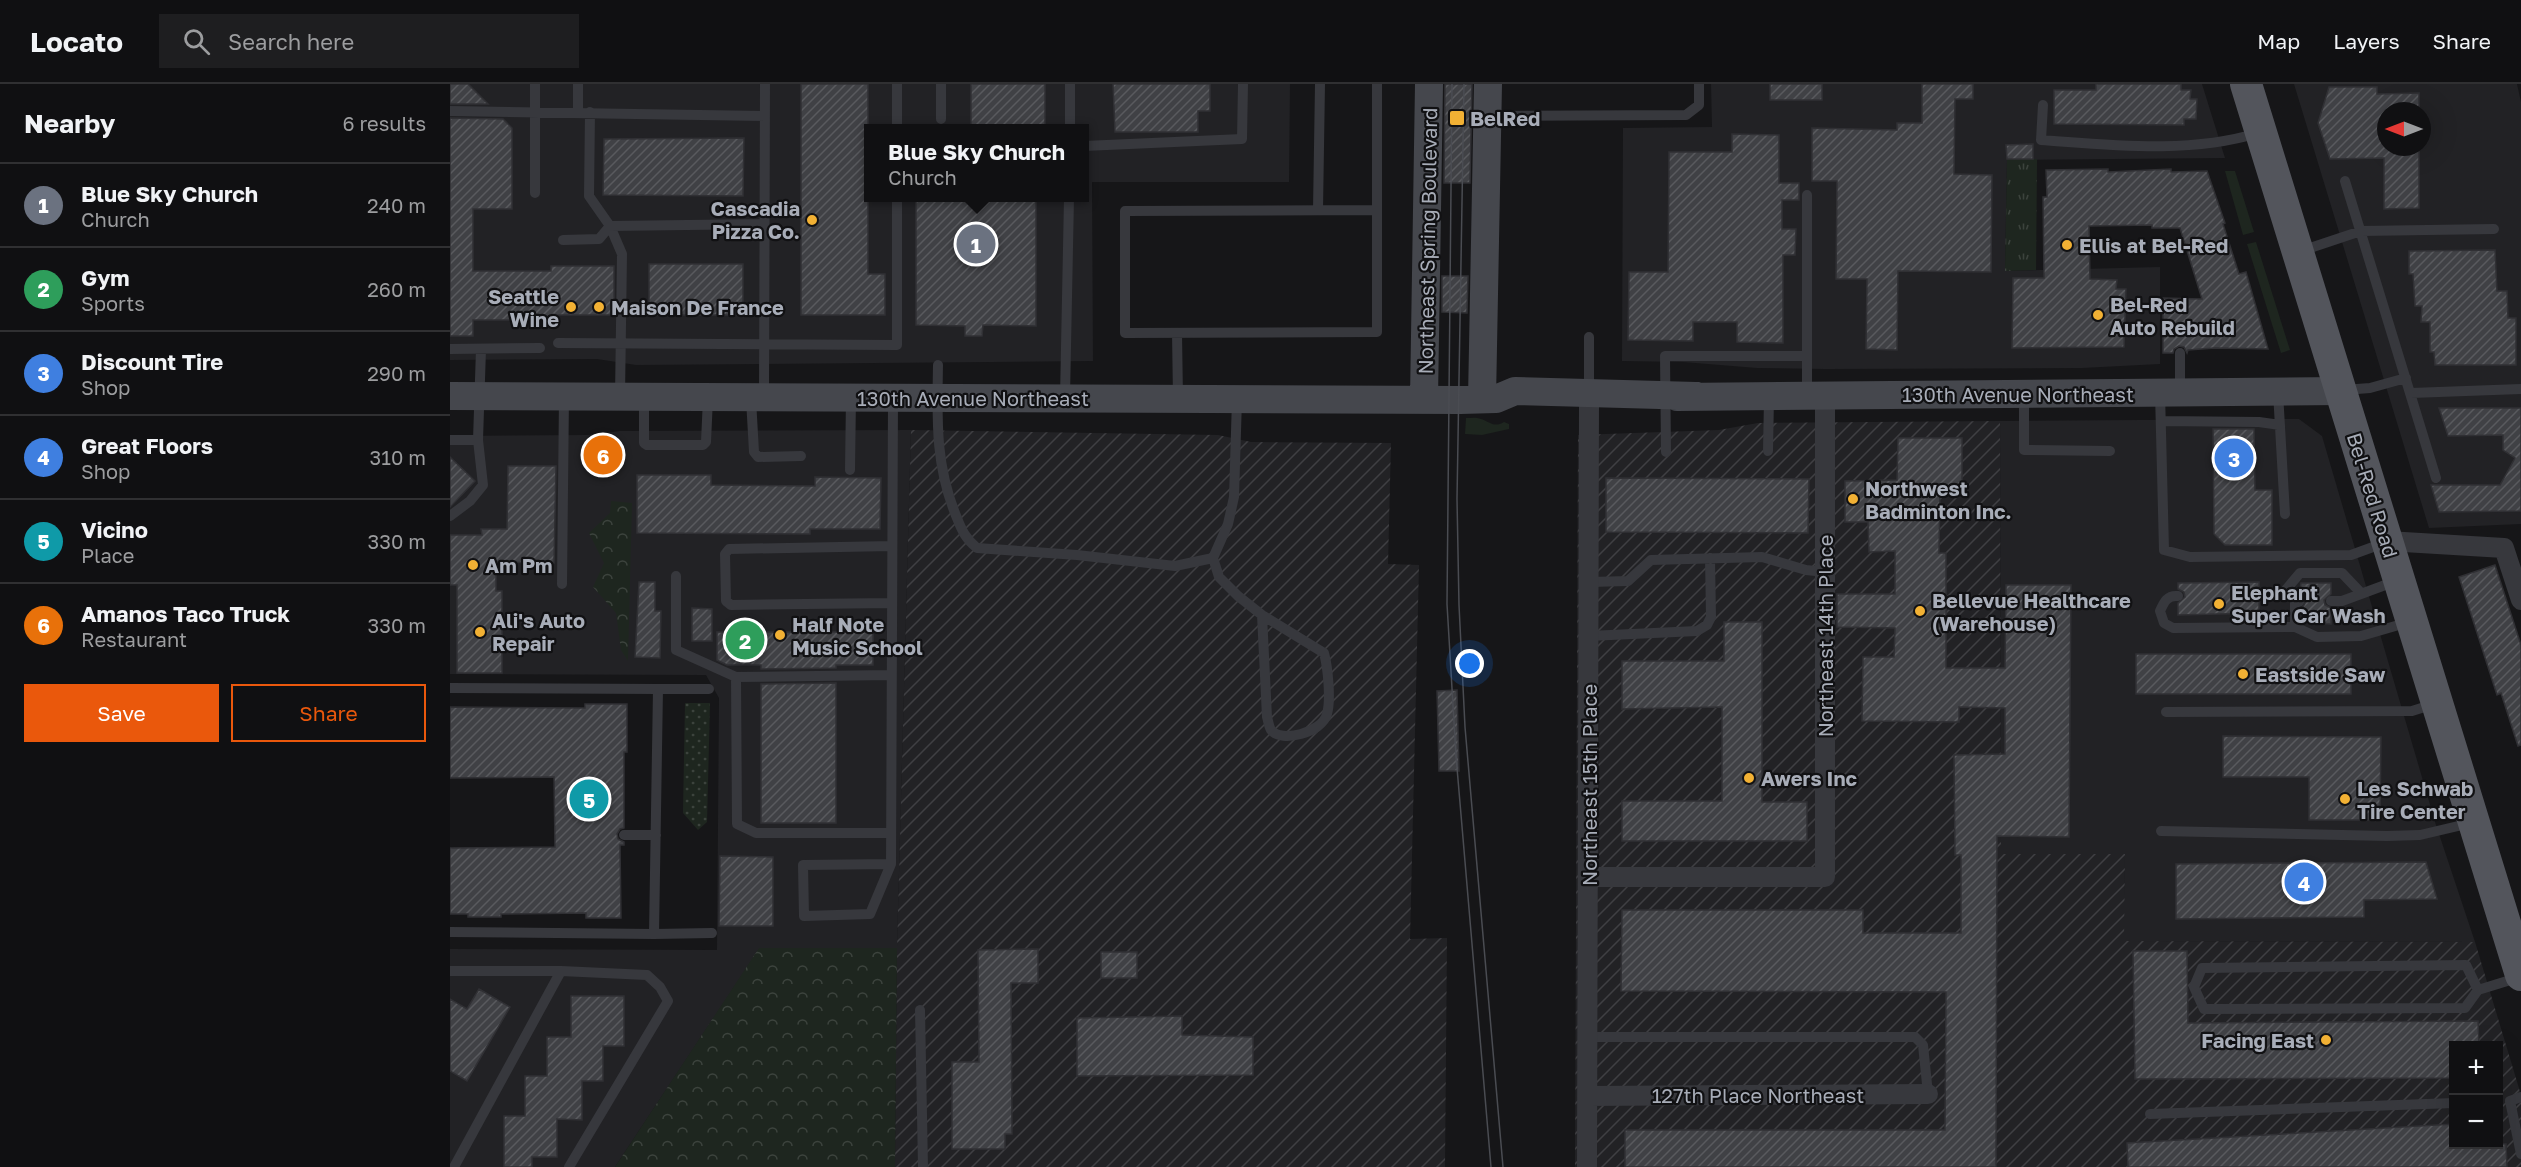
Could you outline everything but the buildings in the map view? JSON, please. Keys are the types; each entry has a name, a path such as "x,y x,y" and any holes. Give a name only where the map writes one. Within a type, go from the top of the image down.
{"main road":[{"name":"Bel-Red Road","path":"2246,84 2521,976"}],"street":[{"name":"Northeast Spring Boulevard","path":"1424,399 1429,84"},
{"path":"1488,84 1489,399"},
{"name":"130th Avenue Northeast","path":"450,396 1489,399 1515,391 1589,397 2341,390"},
{"name":"Northeast 14th Place","path":"1589,877 1825,877 1825,572 1816,395"},
{"name":"Northeast 15th Place","path":"1587,1167 1589,397"},
{"path":"2387,541 2504,548 2521,600"},
{"name":"127th Place Northeast","path":"1588,1096 1928,1094"}],"lane":[{"path":"535,84 535,193"},
{"path":"578,84 578,112"},
{"path":"765,84 764,344 757,398 754,452 758,457 801,456"},
{"path":"897,84 897,124"},
{"path":"941,84 941,119"},
{"path":"1070,84 1070,124"},
{"path":"1089,146 1242,139 1243,84"},
{"path":"1318,210 1320,84"},
{"path":"1377,84 1377,210 1377,332 1125,333 1125,211 1377,210"},
{"path":"1488,116 1686,114 1699,105 1699,84"},
{"path":"2043,105 2041,140 2122,145 2208,144 2261,132"},
{"path":"450,111 765,116"},
{"path":"590,112 589,196 609,226 622,254 621,344 644,443 647,446 703,445 706,442 708,397"},
{"path":"2345,181 2436,478"},
{"path":"1808,195 1807,356 1816,395"},
{"path":"558,343 897,345 897,202"},
{"path":"1065,398 1069,202"},
{"path":"563,240 598,239 609,226 764,224"},
{"path":"2298,252 2361,231 2494,229"},
{"path":"1177,333 1178,398"},
{"path":"1589,337 1589,397"},
{"path":"450,349 540,348"},
{"path":"450,516 470,501 483,485 478,440 481,349"},
{"path":"2180,353 2161,421 2164,550 2190,557 2351,555 2387,541"},
{"path":"1666,452 1665,356 1807,356"},
{"path":"938,365 938,455 950,502 966,540 977,548 1077,555 1176,566 1213,558"},
{"path":"2341,390 2370,388 2406,378"},
{"path":"2411,393 2521,388"},
{"path":"2278,392 2285,514"},
{"path":"2024,394 2024,450 2110,451"},
{"path":"1768,452 1769,395"},
{"path":"562,584 564,396"},
{"path":"850,470 851,397"},
{"path":"891,864 803,865 804,916 870,914 891,864 894,397"},
{"path":"1237,399 1234,496 1228,524 1213,558 1219,577 1262,615 1324,653 1327,667 1327,714 1320,727 1304,734 1277,734 1271,729 1267,717 1262,615"},
{"path":"2161,421 2259,422 2280,425"},
{"path":"450,440 478,440"},
{"path":"892,546 729,549 725,554 726,601 731,605 892,603"},
{"path":"1590,582 1628,581 1651,560 1762,557 1806,570 1825,572"},
{"path":"1589,636 1697,631 1707,625 1711,617 1710,558"},
{"path":"2259,594 2284,592 2300,573 2342,573 2361,593"},
{"path":"676,576 676,650 736,677 891,675"},
{"path":"2331,601 2342,601 2399,579"},
{"path":"2178,596 2165,600 2160,611 2164,623 2174,628 2295,627 2316,637 2361,636 2412,621"},
{"path":"2295,627 2295,602 2299,602"},
{"path":"736,677 737,824 756,833 891,833"},
{"path":"450,688 709,688"},
{"path":"654,934 658,689"},
{"path":"2166,712 2412,711 2437,703"},
{"path":"2161,831 2387,836 2420,835 2474,822"},
{"path":"624,835 656,835"},
{"path":"450,932 712,933"},
{"path":"2478,990 2466,965 2202,968 2194,987 2204,1009 2465,1008 2478,990 2521,976"},
{"path":"450,970 561,970 647,975 660,987 668,1001 568,1167"},
{"path":"453,1167 561,970"},
{"path":"920,1010 923,1167"},
{"path":"1588,1037 1915,1037 1923,1045 1928,1094"},
{"path":"2521,1097 2504,1101 2521,1154"},
{"path":"2150,1114 2449,1103"}],"shaded area":[{"path":"450,84 1290,84 1289,182 1092,182 1093,361 636,365 597,359 450,360"},
{"path":"1711,84 2202,84 2225,158 2007,160 2005,271 2160,267 2160,364 2082,368 1825,369 1622,361 1623,128 1712,127"},
{"path":"2294,84 2517,84 2521,102 2521,524 2429,528"},
{"path":"2299,419 2322,436 2436,825 2475,942 2123,941 2125,854 2001,854 2000,421"},
{"path":"2000,421 2001,854 2125,854 2124,941 2475,942 2521,1095 2521,1167 1575,1167 1578,435 1719,430 1758,423"},
{"path":"911,430 897,948 759,949 615,1167 450,1167 450,949 717,950 719,698 706,675 450,674 450,436 588,435 620,431"},
{"path":"911,430 1218,435 1251,442 1391,443 1388,564 1419,565 1410,939 1447,938 1445,1167 895,1167 897,948"}],"green space":[{"path":"2007,159 2037,159 2036,270 2005,271"},
{"path":"2225,171 2235,171 2254,232 2243,235"},
{"path":"2256,242 2290,350 2281,353 2247,244"},
{"path":"1466,418 1479,418 1495,424 1504,422 1509,424 1509,429 1482,435 1465,434"},
{"path":"611,501 632,503 628,661 621,650 616,613 593,587 604,563 589,533 610,513"},
{"path":"685,703 710,703 707,822 698,830 683,813"},
{"path":"759,948 897,948 895,1167 615,1167"}],"tram line":[{"path":"1452,84 1447,604 1456,756 1491,1167"},
{"path":"1464,84 1457,499 1459,605 1465,727 1503,1167"}],"place":[{"name":"BelRed","path":"1457,118"},
{"name":"Cascadia Pizza Co.","path":"812,220"},
{"name":"Blue Sky Church","path":"976,244"},
{"name":"Ellis at Bel-Red","path":"2067,245"},
{"name":"Seattle Wine","path":"571,307"},
{"name":"Maison De France","path":"599,307"},
{"name":"Bel-Red Auto Rebuild","path":"2098,315"},
{"name":"Amanos Taco Truck","path":"603,455"},
{"name":"Discount Tire","path":"2234,458"},
{"name":"Northwest Badminton Inc.","path":"1853,499"},
{"name":"Am Pm","path":"473,565"},
{"name":"Elephant Super Car Wash","path":"2219,604"},
{"name":"Bellevue Healthcare (Warehouse)","path":"1920,611"},
{"name":"Ali's Auto Repair","path":"480,632"},
{"name":"Half Note Music School","path":"780,635"},
{"name":"Gym","path":"745,640"},
{"name":"Eastside Saw","path":"2243,674"},
{"name":"Awers Inc","path":"1749,778"},
{"name":"Vicino","path":"589,799"},
{"name":"Les Schwab Tire Center","path":"2345,799"},
{"name":"Great Floors","path":"2304,882"},
{"name":"Facing East","path":"2326,1040"}]}
